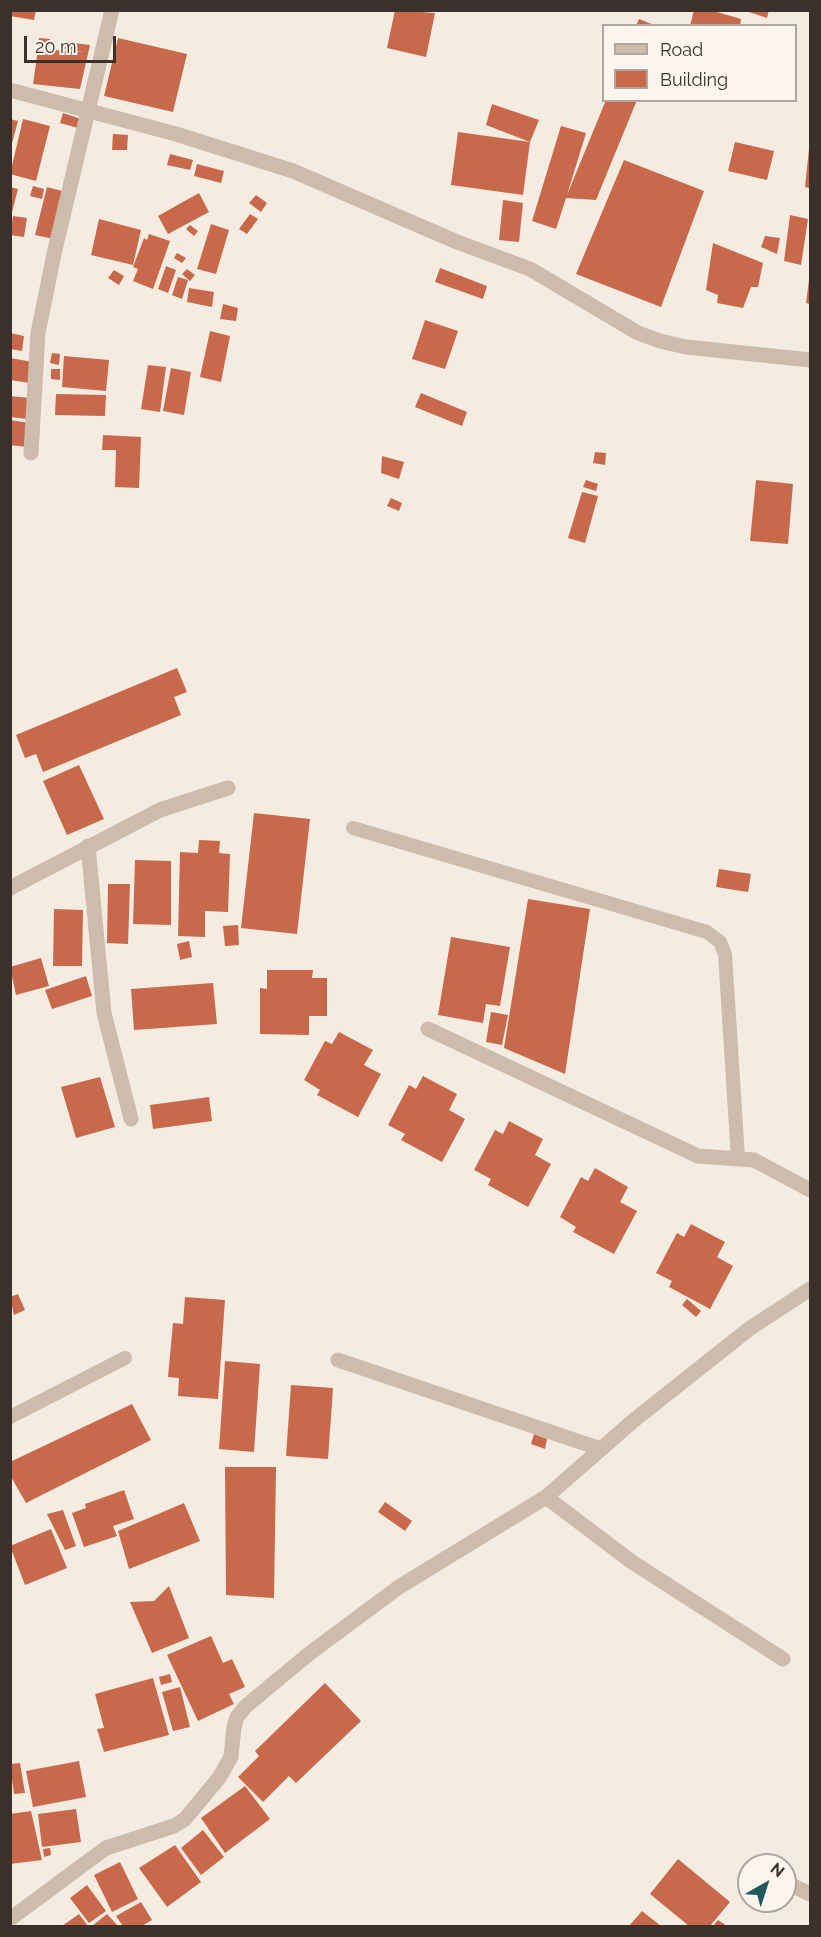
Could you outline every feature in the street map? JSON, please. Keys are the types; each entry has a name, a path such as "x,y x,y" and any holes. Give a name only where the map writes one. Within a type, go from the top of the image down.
{"street":[{"path":"31,453 38,333 87,110 112,10"},
{"path":"10,90 87,110 293,171 457,242 530,269 638,333 660,341 686,347 810,360"},
{"path":"10,888 160,810 228,788"},
{"path":"88,846 104,1013 130,1119"},
{"path":"428,1029 698,1156 754,1160 810,1190"},
{"path":"10,1919 106,1848 174,1826 185,1819 219,1778 231,1757 234,1727 237,1717 246,1706 310,1653 399,1587 546,1497 601,1449 749,1329 810,1290"},
{"path":"338,1360 601,1449"},
{"path":"546,1497 632,1562 783,1659"}],"lane":[{"path":"353,828 707,932 720,942 725,954 738,1158"},
{"path":"10,1418 125,1358"}],"building":[{"path":"10,10 36,10 34,20 10,16"},
{"path":"395,10 435,13 426,57 387,48"},
{"path":"694,10 710,10 741,19 740,24 690,24"},
{"path":"743,10 769,10 767,18"},
{"path":"639,19 652,24 637,24"},
{"path":"39,38 50,39 49,48 38,47"},
{"path":"118,38 187,54 173,112 104,96"},
{"path":"65,42 90,45 80,89 33,84 38,49 84,52 64,49"},
{"path":"605,102 636,102 596,200 566,198 556,229 532,221 561,126 586,133 567,195"},
{"path":"492,104 539,120 530,142 486,125"},
{"path":"63,113 81,119 78,128 60,123"},
{"path":"10,119 18,121 11,147 10,147"},
{"path":"23,119 50,126 36,181 10,174"},
{"path":"458,132 530,142 523,195 451,185"},
{"path":"113,134 128,135 127,150 112,150"},
{"path":"735,142 774,151 767,180 728,171"},
{"path":"810,149 810,188 805,187"},
{"path":"170,154 193,160 190,170 167,165"},
{"path":"624,160 704,191 661,307 576,274"},
{"path":"197,164 224,171 221,183 194,176"},
{"path":"33,186 44,189 42,199 30,196"},
{"path":"10,187 18,189 11,216 10,216"},
{"path":"47,187 66,192 54,239 35,235"},
{"path":"199,193 209,212 168,234 158,216"},
{"path":"256,195 267,203 261,212 249,203"},
{"path":"503,200 523,203 519,242 499,240"},
{"path":"250,214 258,219 247,234 239,229"},
{"path":"790,215 808,219 801,265 784,261"},
{"path":"13,216 27,218 24,237 10,235"},
{"path":"99,219 141,230 133,265 91,255"},
{"path":"211,224 229,230 216,274 197,269"},
{"path":"190,225 198,231 194,236 186,229"},
{"path":"149,234 170,241 153,289 133,281 138,269 133,267 144,238 147,240"},
{"path":"765,236 780,238 777,254 761,247"},
{"path":"713,243 763,263 758,287 751,287 743,308 717,303 718,295 706,290"},
{"path":"177,253 186,258 182,263 174,258"},
{"path":"166,266 176,270 168,293 158,289"},
{"path":"440,268 487,286 483,299 435,282"},
{"path":"187,269 195,275 190,281 182,274"},
{"path":"114,270 124,276 119,285 108,278"},
{"path":"178,277 188,280 182,299 172,295"},
{"path":"810,280 810,304 806,303"},
{"path":"189,288 214,292 212,307 187,302"},
{"path":"223,304 238,308 236,321 220,319"},
{"path":"425,320 458,331 445,369 412,359"},
{"path":"210,331 230,336 221,382 200,377"},
{"path":"10,333 24,336 22,351 10,349"},
{"path":"52,353 60,354 59,365 50,363"},
{"path":"64,356 109,360 106,391 62,387"},
{"path":"10,358 33,362 30,383 10,380"},
{"path":"148,365 166,367 160,412 141,409"},
{"path":"171,368 191,372 184,415 163,411"},
{"path":"51,369 60,369 60,380 51,379"},
{"path":"421,393 467,412 462,426 415,407"},
{"path":"56,394 106,395 105,416 55,415"},
{"path":"10,396 30,398 28,419 10,417"},
{"path":"10,420 30,423 27,447 10,445"},
{"path":"103,435 141,437 139,488 115,487 116,450 102,450"},
{"path":"595,452 606,453 605,465 593,463"},
{"path":"382,456 404,462 399,479 381,473"},
{"path":"586,480 598,484 596,491 583,487"},
{"path":"756,480 793,484 788,544 750,541"},
{"path":"582,492 598,496 585,543 568,538"},
{"path":"391,498 402,503 399,511 387,506"},
{"path":"177,668 187,692 174,697 181,715 43,772 36,754 25,758 16,735"},
{"path":"79,765 104,819 67,835 43,781"},
{"path":"254,813 310,819 297,934 241,928"},
{"path":"199,840 220,841 219,853 230,854 228,912 205,911 205,937 178,936 180,852 198,853"},
{"path":"135,860 171,861 171,925 133,924"},
{"path":"719,869 751,874 748,892 716,887"},
{"path":"108,884 130,884 128,944 107,943"},
{"path":"528,899 590,909 565,1074 504,1048"},
{"path":"54,909 83,910 82,966 53,966"},
{"path":"238,925 239,945 225,946 223,926"},
{"path":"451,937 510,947 500,1006 486,1004 483,1023 438,1015"},
{"path":"189,941 192,957 180,960 177,944"},
{"path":"41,958 49,986 16,995 10,967"},
{"path":"267,970 313,970 312,978 327,978 327,1016 309,1016 309,1035 260,1034 260,988 267,989"},
{"path":"86,976 92,996 52,1009 45,990"},
{"path":"213,983 217,1024 134,1030 131,989"},
{"path":"491,1012 508,1015 502,1045 486,1042"},
{"path":"339,1032 373,1050 364,1065 381,1074 358,1117 317,1095 320,1090 304,1080 325,1041 332,1044"},
{"path":"423,1076 457,1094 449,1110 465,1119 442,1162 401,1140 405,1134 388,1125 409,1085 416,1089"},
{"path":"100,1077 115,1127 76,1138 61,1087"},
{"path":"209,1097 212,1121 153,1129 150,1105"},
{"path":"509,1121 543,1139 535,1155 551,1164 528,1207 488,1185 491,1179 474,1170 495,1130 503,1134"},
{"path":"595,1168 628,1187 620,1202 637,1211 614,1254 573,1232 576,1227 560,1217 581,1177 588,1181"},
{"path":"691,1224 725,1242 717,1257 733,1266 710,1309 669,1287 672,1281 656,1273 677,1233 684,1237"},
{"path":"18,1294 25,1310 14,1315 10,1297"},
{"path":"185,1297 225,1300 218,1399 178,1396 179,1378 168,1377 173,1323 183,1324"},
{"path":"687,1299 701,1311 696,1317 682,1305"},
{"path":"225,1361 260,1364 254,1452 219,1449"},
{"path":"291,1385 333,1388 328,1459 286,1456"},
{"path":"132,1404 151,1440 26,1503 10,1475 10,1462"},
{"path":"534,1434 547,1439 545,1449 531,1444"},
{"path":"225,1467 276,1467 274,1598 226,1595"},
{"path":"124,1490 134,1519 113,1526 117,1536 84,1547 72,1513 86,1508 85,1504"},
{"path":"385,1502 412,1521 405,1531 378,1512"},
{"path":"184,1503 200,1541 129,1569 118,1531"},
{"path":"63,1510 76,1546 65,1550 47,1514"},
{"path":"51,1529 67,1568 25,1585 10,1546"},
{"path":"169,1586 189,1638 152,1653 130,1602 154,1601"},
{"path":"211,1636 223,1663 232,1659 245,1687 229,1694 234,1704 198,1721 167,1655"},
{"path":"170,1674 172,1682 161,1685 159,1677"},
{"path":"153,1678 169,1735 104,1752 97,1729 104,1728 95,1694"},
{"path":"325,1683 361,1721 296,1783 289,1776 263,1802 238,1777 259,1756 255,1751"},
{"path":"180,1687 190,1727 173,1731 162,1692"},
{"path":"79,1761 86,1797 33,1807 26,1771"},
{"path":"20,1763 25,1793 14,1794 10,1764"},
{"path":"245,1786 270,1819 225,1853 201,1818"},
{"path":"76,1809 81,1842 42,1847 38,1814"},
{"path":"31,1811 42,1860 10,1864 10,1814"},
{"path":"203,1830 224,1857 201,1875 181,1848"},
{"path":"175,1845 201,1882 167,1907 139,1868"},
{"path":"50,1848 51,1855 44,1857 43,1849"},
{"path":"678,1859 730,1902 710,1926 689,1926 650,1894"},
{"path":"120,1862 138,1899 112,1912 94,1875"},
{"path":"87,1885 106,1911 89,1923 70,1898"},
{"path":"141,1902 152,1920 142,1926 123,1926 116,1916"},
{"path":"642,1911 661,1926 629,1926"},
{"path":"79,1914 88,1926 62,1926"},
{"path":"107,1914 118,1926 92,1926"},
{"path":"718,1920 727,1926 713,1926"}]}
